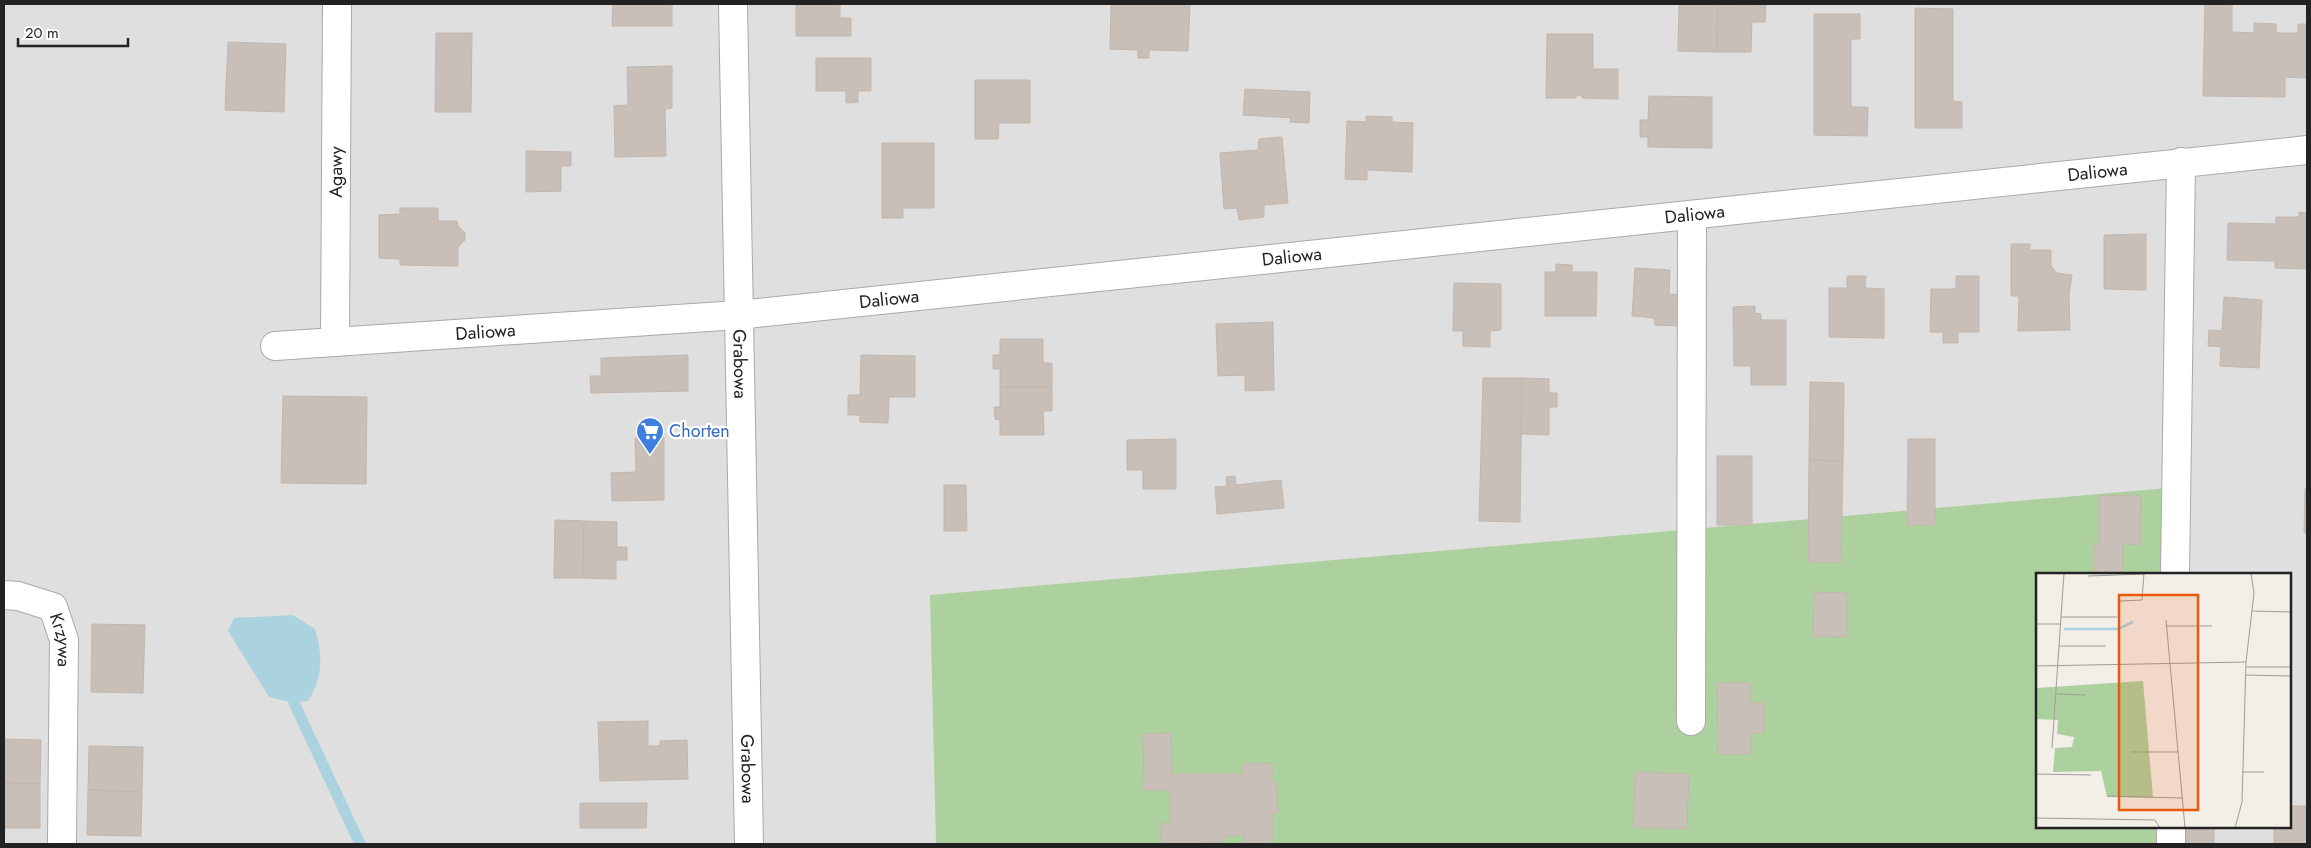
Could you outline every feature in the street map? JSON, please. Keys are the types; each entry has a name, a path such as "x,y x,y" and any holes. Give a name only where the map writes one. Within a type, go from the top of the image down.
{"street":[{"name":"Agawy","path":"335,340 337,4"},
{"name":"Grabowa","path":"733,4 749,844"},
{"name":"Daliowa","path":"275,346 335,340 738,315 2307,150"},
{"path":"2175,573 2181,162"},
{"path":"1690,721 1692,216"},
{"name":"Krzywa","path":"4,595 18,596 53,607 64,640 65,724 62,841"},
{"path":"2171,828 2171,844"}],"shaded area":[{"path":"4,4 2307,4 2307,844 4,844"}],"green space":[{"path":"2191,486 2188,573 2036,573 2036,828 2182,828 2181,844 936,844 930,595"}],"water":[{"path":"293,615 315,629 320,657 317,684 308,701 294,703 269,697 228,631 234,618"}],"building":[{"path":"613,4 672,4 672,26 612,26"},
{"path":"796,4 840,4 840,18 851,18 851,36 796,36"},
{"path":"1111,4 1190,4 1188,51 1149,50 1149,58 1138,58 1138,50 1110,49"},
{"path":"1679,4 1718,4 1717,52 1678,51"},
{"path":"1718,4 1766,5 1765,22 1752,22 1751,52 1717,52"},
{"path":"2205,4 2232,4 2232,32 2254,33 2254,23 2276,24 2276,33 2298,33 2298,24 2307,24 2307,78 2285,77 2285,97 2203,96"},
{"path":"1915,8 1953,9 1953,101 1962,102 1962,128 1915,128"},
{"path":"1814,14 1860,14 1860,39 1851,39 1851,107 1868,107 1867,136 1814,135"},
{"path":"436,33 472,33 471,112 435,112"},
{"path":"1547,34 1593,34 1593,69 1618,69 1618,99 1582,98 1582,96 1576,95 1576,98 1546,98"},
{"path":"228,42 286,44 284,112 225,110"},
{"path":"816,58 871,58 871,91 858,91 858,102 846,103 846,91 816,91"},
{"path":"672,66 672,108 665,109 666,156 615,157 614,106 628,105 627,67"},
{"path":"975,80 1030,80 1030,123 999,123 998,139 975,139"},
{"path":"1245,89 1310,92 1309,123 1290,122 1291,118 1243,115"},
{"path":"1649,96 1712,97 1712,148 1648,147 1648,137 1640,137 1640,120 1648,120"},
{"path":"1366,116 1392,117 1392,122 1413,123 1412,172 1367,170 1367,180 1345,179 1347,121 1366,122"},
{"path":"1282,137 1288,203 1264,205 1264,217 1239,220 1237,208 1224,209 1220,153 1258,150 1259,139"},
{"path":"882,143 934,143 934,208 903,208 903,218 882,218"},
{"path":"526,151 571,152 571,166 561,166 561,191 526,192"},
{"path":"400,208 438,208 438,221 457,221 458,226 465,233 465,240 458,247 458,266 400,265 400,259 379,258 379,215 400,214"},
{"path":"2299,212 2307,213 2307,269 2275,268 2275,261 2227,260 2228,223 2276,224 2276,217 2299,217"},
{"path":"2146,234 2146,290 2104,289 2104,235"},
{"path":"2011,244 2030,244 2030,250 2051,250 2051,266 2057,273 2072,275 2069,294 2070,330 2018,331 2019,296 2011,296"},
{"path":"1556,264 1572,265 1572,272 1597,272 1596,316 1545,316 1545,272 1556,272"},
{"path":"1635,268 1670,270 1669,294 1680,295 1678,326 1655,325 1654,318 1632,316"},
{"path":"1847,276 1866,276 1865,288 1884,289 1884,338 1829,337 1829,288 1847,288"},
{"path":"1956,276 1979,276 1979,332 1958,332 1958,343 1943,343 1943,332 1930,332 1931,289 1956,289"},
{"path":"1454,283 1501,284 1501,330 1490,331 1490,347 1463,346 1463,331 1453,331"},
{"path":"2224,297 2262,300 2259,368 2220,366 2221,347 2208,346 2209,330 2222,331"},
{"path":"1755,306 1755,313 1761,314 1761,320 1786,320 1786,385 1751,385 1751,366 1734,366 1733,307"},
{"path":"1273,322 1274,390 1245,391 1245,375 1218,376 1216,324"},
{"path":"1000,339 1043,339 1043,363 1052,363 1052,387 1000,387 1000,369 993,369 993,355 1000,355"},
{"path":"688,355 688,391 591,393 590,376 601,376 601,358"},
{"path":"861,355 915,356 915,397 889,397 888,423 860,422 860,415 848,415 848,395 860,395"},
{"path":"1483,378 1522,378 1520,522 1479,521"},
{"path":"1522,378 1549,379 1549,393 1557,393 1557,407 1549,407 1549,435 1521,434"},
{"path":"1810,382 1844,383 1843,461 1809,460"},
{"path":"1000,387 1052,387 1052,411 1043,411 1044,435 1000,435 1000,420 995,419 994,407 1000,407"},
{"path":"283,396 367,397 366,484 281,483"},
{"name":"Chorten","path":"664,437 664,500 612,501 611,473 636,472 635,438"},
{"path":"1176,439 1176,489 1143,489 1143,470 1127,470 1127,440"},
{"path":"1908,439 1935,439 1935,525 1907,525"},
{"path":"1717,456 1752,456 1752,525 1717,525"},
{"path":"1809,460 1843,461 1841,562 1808,562"},
{"path":"1235,476 1236,485 1281,480 1284,508 1217,514 1215,487 1227,486 1226,477"},
{"path":"944,485 966,485 967,531 944,531"},
{"path":"2307,488 2307,533 2304,533 2305,489"},
{"path":"2099,495 2141,496 2140,545 2123,544 2123,573 2094,573 2094,544 2099,544"},
{"path":"555,520 584,521 583,578 554,578"},
{"path":"584,521 617,522 617,547 627,547 627,560 616,560 616,579 583,578"},
{"path":"1814,592 1847,593 1847,637 1813,636"},
{"path":"92,624 145,625 143,693 91,692"},
{"path":"1750,682 1750,703 1764,703 1764,733 1751,733 1751,754 1718,754 1717,683"},
{"path":"648,721 648,746 660,746 660,741 687,740 688,779 600,781 598,722"},
{"path":"1171,733 1172,774 1243,774 1243,764 1272,763 1272,782 1277,782 1278,813 1272,813 1272,844 1245,844 1245,835 1225,836 1225,842 1161,844 1161,824 1170,823 1170,790 1144,790 1143,734"},
{"path":"4,739 41,740 40,784 4,783"},
{"path":"89,746 143,747 142,792 88,790"},
{"path":"1635,772 1689,774 1687,829 1633,827"},
{"path":"4,783 40,784 40,828 4,828"},
{"path":"88,790 142,792 141,836 87,835"},
{"path":"580,803 647,803 646,828 580,828"},
{"path":"2291,806 2307,806 2307,844 2274,844 2274,828 2291,828"},
{"path":"2182,828 2214,828 2214,844 2182,844"}],"waterway":[{"path":"294,703 360,844"}],"place":[{"name":"Chorten","path":"650,455"}]}
